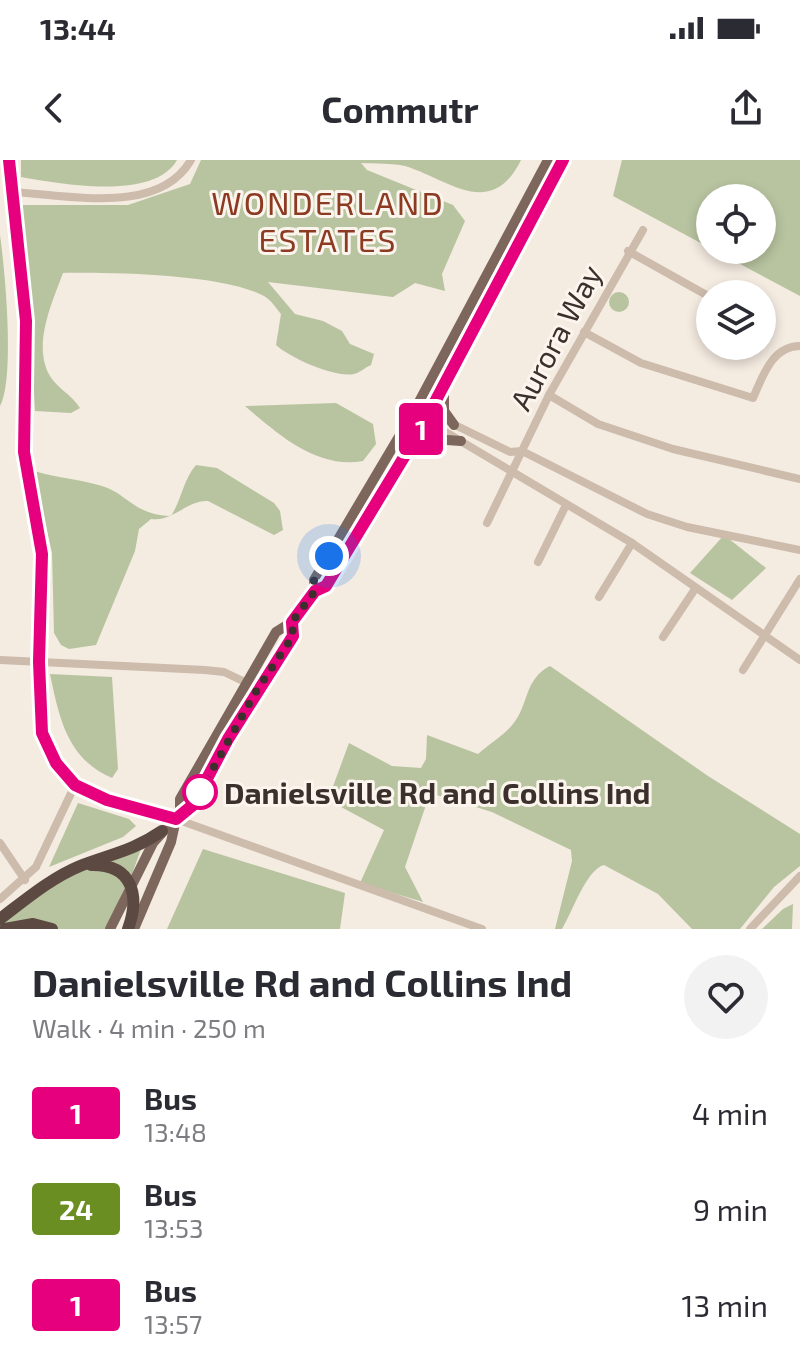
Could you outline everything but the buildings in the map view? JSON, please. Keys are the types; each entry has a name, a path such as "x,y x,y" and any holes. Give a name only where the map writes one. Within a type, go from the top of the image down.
{"highway":[{"path":"0,919 33,893 79,866 133,850 162,831"},
{"path":"79,866 111,868 130,885 135,910 128,929"},
{"path":"5,929 33,924 52,929"}],"main road":[{"path":"315,591 314,580 413,413 548,160"},
{"path":"134,929 171,842 180,799 245,682 276,632 292,622 315,591 326,586 403,459 433,420 444,386 563,160"},
{"path":"444,386 444,411 454,425"},
{"path":"403,459 432,439 461,441"},
{"path":"110,929 130,885 162,831 193,805 228,739 293,636 292,622"}],"street":[{"path":"9,160 26,321 26,466 42,554 39,662 42,733 56,763 75,785 107,800 178,816 482,929"},
{"path":"10,192 121,197 145,194 172,183 191,160"},
{"name":"Aurora Way","path":"487,523 549,395 628,251 643,230"},
{"path":"628,251 696,289"},
{"path":"584,332 641,363 753,398 777,354 790,346 800,346"},
{"path":"549,395 598,424 673,449 800,479"},
{"path":"413,413 454,425 510,452 522,451 647,514 687,527 800,550"},
{"path":"433,420 442,430 513,469 566,505 632,543 800,660"},
{"path":"538,562 566,505"},
{"path":"599,597 632,543"},
{"path":"743,670 800,579"},
{"path":"663,637 695,589"},
{"path":"0,660 205,670 224,672 245,682"},
{"path":"0,899 25,880 45,851 75,785"},
{"path":"0,843 25,880"},
{"path":"750,929 800,876"}],"green space":[{"path":"21,160 177,160 165,173 149,181 128,185 82,186 21,177"},
{"path":"201,160 521,160 509,178 496,188 482,192 453,186 405,166 361,163 367,170 453,205 465,221 442,274 445,291 415,283 393,297 268,282 295,314 323,321 342,331 350,344 374,354 371,365 358,372 346,374 325,370 302,361 276,345 281,314 267,298 246,289 166,276 63,273 46,324 43,351 50,376 80,408 71,413 35,411 29,306 16,205 128,205 190,184"},
{"path":"622,160 800,160 800,296 776,283 776,280 770,280 740,264 776,264 776,184 696,184 696,240 613,196"},
{"path":"0,235 8,349 5,392 0,406"},
{"path":"619,292 626,295 629,302 626,309 619,312 612,309 609,302 612,295"},
{"path":"336,403 373,424 376,444 363,461 346,462 314,455 285,438 245,406"},
{"path":"196,465 217,468 274,503 280,511 283,530 274,535 208,501 193,504 171,515"},
{"path":"34,471 102,486 148,512 170,516 151,519 139,529 135,551 96,645 69,649 61,645 54,633 52,553"},
{"path":"724,535 766,568 732,600 690,573"},
{"path":"550,666 708,776 800,834 800,866 774,887 740,929 692,929 658,894 604,865 591,875 562,929 555,929 572,861 571,850 492,812 430,793 405,867 423,902 360,883 384,830 328,800 349,743 392,766 421,768 426,759 427,735 478,754 513,724 531,685"},
{"path":"50,674 112,677 118,769 112,778 97,770 75,748 62,721"},
{"path":"78,803 129,819 136,826 123,837 49,867"},
{"path":"141,849 131,877 103,863"},
{"path":"203,849 345,893 340,929 167,929"},
{"path":"92,867 106,869 126,885 106,929 59,929 47,924 0,928 0,923 44,890"},
{"path":"793,904 792,929 762,929 783,909"}],"bus line":[{"name":"1","path":"9,160 27,335 24,452 42,554 39,662 42,733 56,763 75,785 107,800 176,819 193,805 255,693 293,636 292,622 315,591 326,586 418,434 563,160"}],"place":[{"name":"Danielsville Rd and Collins Ind","path":"200,792"}],"district":[{"name":"WONDERLAND ESTATES","path":"328,220"}],"route":[{"path":"200,792 255,693 293,636 292,622 315,591 314,580 329,556"}]}
